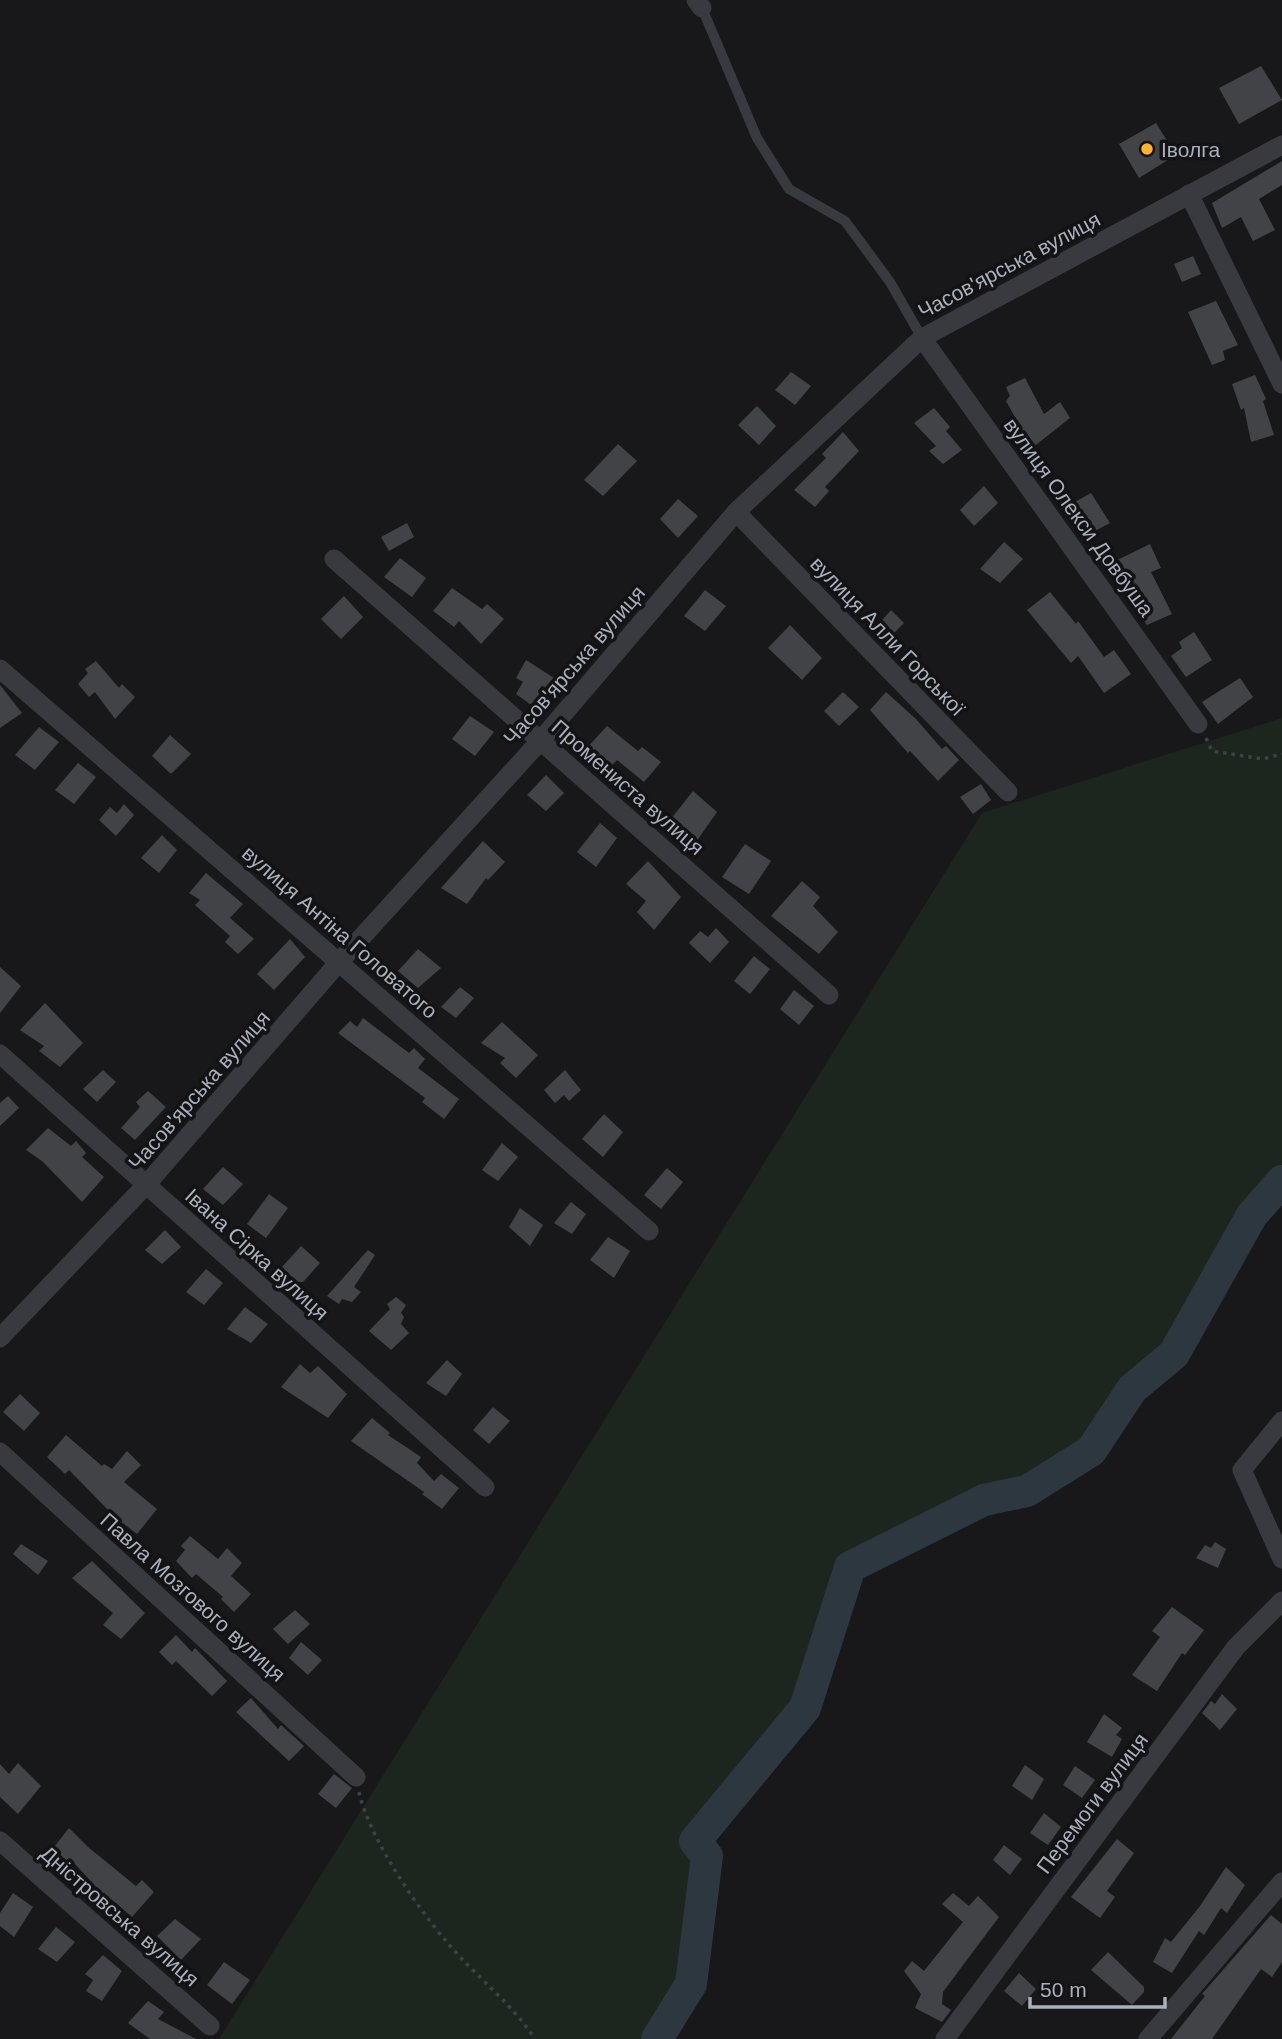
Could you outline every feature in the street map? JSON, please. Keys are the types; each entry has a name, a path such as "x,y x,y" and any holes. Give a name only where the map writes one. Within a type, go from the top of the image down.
{"street":[{"name":"Часов'ярська вулиця","path":"0,1338 146,1185 341,961 541,740 736,512 922,338 1282,145"},
{"path":"1189,194 1282,384"},
{"name":"вулиця Олекси Довбуша","path":"922,338 1198,724"},
{"name":"вулиця Алли Горської","path":"736,512 1008,792"},
{"name":"Промениста вулиця","path":"334,559 829,995"},
{"name":"вулиця Антіна Головатого","path":"0,668 341,961 649,1231"},
{"name":"Івана Сірка вулиця","path":"0,1054 485,1487"},
{"path":"1282,1421 1242,1470 1282,1559"},
{"name":"Павла Мозгового вулиця","path":"0,1452 356,1776"},
{"name":"Перемоги вулиця","path":"945,2039 1236,1647 1282,1601"},
{"name":"Дністровська вулиця","path":"0,1841 210,2026"},
{"path":"1148,2039 1282,1882"}],"lane":[{"path":"699,4 757,138 789,190 845,221 890,282 922,338"}],"path":[{"path":"1198,724 1212,751 1263,759 1282,754"},
{"path":"356,1776 360,1797 376,1837 419,1904 461,1957 522,2018 535,2039"}],"shaded area":[{"path":"1282,718 1282,1181 1252,1215 1174,1354 1132,1389 1091,1451 1027,1491 984,1500 850,1567 805,1708 695,1841 707,1856 691,1984 657,2039 219,2039 982,813"}],"building":[{"path":"1261,66 1282,100 1239,124 1219,88"},
{"name":"Іволга","path":"1156,123 1176,155 1139,178 1119,144"},
{"path":"1282,161 1282,185 1259,199 1275,230 1253,241 1241,217 1222,228 1212,203"},
{"path":"1193,256 1201,274 1182,282 1174,264"},
{"path":"1216,301 1238,345 1223,351 1225,360 1212,365 1188,312"},
{"path":"791,372 811,386 795,405 775,390"},
{"path":"1255,375 1266,399 1263,401 1274,435 1251,442 1244,408 1241,410 1232,384"},
{"path":"1025,378 1044,414 1060,402 1070,418 1032,448 1006,401 1010,396 1006,387"},
{"path":"757,406 776,426 759,445 738,425"},
{"path":"934,408 950,427 946,431 962,450 943,464 929,451 936,446 914,423"},
{"path":"843,432 859,451 825,487 829,491 815,507 794,490 826,458 822,454"},
{"path":"618,444 637,461 603,496 584,480"},
{"path":"984,486 998,503 974,526 960,510"},
{"path":"1091,493 1110,523 1087,535 1066,507"},
{"path":"678,499 698,516 678,538 660,519"},
{"path":"407,523 414,537 389,551 381,537"},
{"path":"1004,542 1023,559 1000,583 980,569"},
{"path":"1150,544 1161,568 1151,572 1172,614 1147,625 1107,565"},
{"path":"400,558 426,578 412,597 384,577"},
{"path":"452,588 482,609 487,604 504,619 481,644 459,621 454,627 433,611"},
{"path":"705,590 726,606 705,631 684,616"},
{"path":"1050,592 1076,624 1078,621 1104,657 1114,650 1131,674 1104,693 1078,656 1071,663 1027,610"},
{"path":"344,596 363,617 341,639 321,619"},
{"path":"891,610 904,623 887,640 876,627"},
{"path":"790,625 822,658 802,680 768,648"},
{"path":"1194,632 1212,660 1186,677 1171,656 1182,648 1179,642"},
{"path":"526,660 554,678 534,707 516,694 523,682 516,678"},
{"path":"96,661 119,688 122,684 135,697 115,719 95,692 89,697 78,684 88,673 85,669"},
{"path":"1240,678 1253,697 1218,724 1202,702"},
{"path":"0,685 22,713 0,728"},
{"path":"843,692 859,707 839,726 824,711"},
{"path":"886,692 916,719 942,749 946,746 959,760 938,781 910,751 908,753 870,710"},
{"path":"470,716 494,732 475,756 452,739"},
{"path":"607,726 638,751 642,747 661,762 644,782 617,760 606,771 585,750"},
{"path":"39,727 59,742 35,770 15,755"},
{"path":"170,735 191,754 171,774 152,756"},
{"path":"78,763 96,777 74,804 55,790"},
{"path":"546,775 564,793 546,811 527,795"},
{"path":"981,784 991,800 973,814 960,797"},
{"path":"693,791 717,812 696,842 670,820"},
{"path":"124,804 134,815 116,836 99,820 110,807 117,813"},
{"path":"600,823 617,838 596,867 577,852"},
{"path":"162,835 177,850 159,873 141,858"},
{"path":"483,841 505,862 488,880 486,878 467,904 441,888"},
{"path":"745,844 771,861 749,894 722,877"},
{"path":"648,861 681,897 654,930 637,912 646,901 626,884"},
{"path":"206,873 243,904 230,918 254,939 238,954 225,942 230,936 195,905 200,900 189,893"},
{"path":"802,881 820,897 813,906 838,932 819,954 771,916"},
{"path":"716,928 729,942 710,963 689,943 700,931 708,937"},
{"path":"290,939 305,957 274,990 257,974"},
{"path":"418,949 441,968 418,988 398,971"},
{"path":"754,956 770,969 750,994 734,981"},
{"path":"0,967 21,986 0,1013"},
{"path":"460,987 474,998 456,1018 441,1007"},
{"path":"794,990 814,1006 799,1025 780,1009"},
{"path":"45,1003 83,1043 60,1067 39,1051 44,1046 20,1030"},
{"path":"363,1018 409,1053 414,1048 425,1059 418,1068 459,1099 444,1119 422,1102 425,1098 338,1033 350,1021 357,1027"},
{"path":"502,1022 538,1055 516,1078 500,1063 505,1058 481,1043"},
{"path":"103,1070 116,1082 97,1102 83,1089"},
{"path":"565,1070 581,1090 569,1101 564,1095 555,1103 544,1090"},
{"path":"148,1091 166,1107 135,1140 121,1128 140,1107 136,1102"},
{"path":"8,1096 19,1108 0,1126 0,1103"},
{"path":"604,1114 623,1132 603,1157 582,1139"},
{"path":"48,1128 71,1146 76,1141 86,1153 82,1157 104,1177 82,1202 42,1161 26,1150"},
{"path":"502,1143 518,1157 498,1181 482,1170"},
{"path":"223,1167 243,1184 223,1205 203,1189"},
{"path":"667,1168 683,1182 661,1209 644,1195"},
{"path":"269,1194 288,1208 266,1238 247,1224"},
{"path":"571,1202 586,1214 572,1234 554,1223"},
{"path":"520,1208 543,1225 530,1246 509,1227"},
{"path":"165,1230 181,1247 162,1264 145,1250"},
{"path":"608,1237 630,1251 614,1278 590,1260"},
{"path":"301,1246 320,1263 303,1282 297,1282 282,1267"},
{"path":"368,1250 375,1255 354,1287 361,1292 352,1302 342,1299 339,1304 327,1296"},
{"path":"206,1269 223,1283 204,1305 186,1292"},
{"path":"396,1297 406,1305 401,1313 404,1317 401,1324 409,1333 391,1350 369,1331 390,1309 387,1304"},
{"path":"245,1307 268,1324 251,1343 227,1329"},
{"path":"447,1360 462,1374 446,1396 426,1383"},
{"path":"300,1364 310,1373 318,1366 347,1394 328,1418 281,1387"},
{"path":"20,1394 40,1413 24,1431 3,1412"},
{"path":"493,1407 510,1421 489,1444 473,1430"},
{"path":"372,1418 390,1433 388,1435 421,1457 417,1463 434,1481 441,1474 459,1488 442,1509 422,1494 424,1492 351,1441"},
{"path":"66,1435 102,1466 104,1464 112,1469 127,1451 141,1465 124,1482 157,1509 137,1534 115,1517 69,1470 65,1474 47,1457"},
{"path":"190,1536 218,1559 227,1548 242,1563 231,1576 251,1594 234,1612 221,1599 223,1597 196,1574 192,1578 176,1561 185,1550 181,1546"},
{"path":"1215,1542 1226,1549 1218,1568 1196,1558 1205,1545 1211,1548"},
{"path":"21,1544 48,1561 38,1575 13,1554"},
{"path":"92,1561 145,1613 121,1639 103,1625 113,1613 72,1578"},
{"path":"1172,1607 1204,1630 1185,1655 1182,1653 1157,1691 1132,1675 1160,1637 1152,1631"},
{"path":"295,1610 310,1624 288,1644 273,1629"},
{"path":"176,1635 192,1652 195,1648 227,1681 212,1696 176,1661 172,1665 159,1652"},
{"path":"301,1642 322,1660 308,1675 289,1658"},
{"path":"1222,1694 1237,1709 1220,1730 1202,1713 1211,1701 1215,1704"},
{"path":"251,1698 278,1729 281,1725 304,1746 289,1761 236,1712"},
{"path":"1104,1714 1122,1728 1116,1735 1122,1739 1112,1757 1087,1742"},
{"path":"18,1763 41,1786 18,1814 0,1797 0,1764 9,1774"},
{"path":"1025,1765 1044,1779 1032,1800 1012,1786"},
{"path":"1075,1766 1095,1780 1082,1798 1063,1785"},
{"path":"334,1774 352,1788 336,1808 318,1794"},
{"path":"1044,1813 1061,1827 1048,1845 1030,1833"},
{"path":"69,1828 136,1886 142,1880 154,1892 132,1917 111,1899 110,1902 74,1863 71,1867 50,1852"},
{"path":"1117,1839 1134,1853 1107,1891 1115,1897 1100,1918 1071,1897"},
{"path":"1004,1845 1022,1859 1010,1875 993,1860"},
{"path":"1226,1867 1245,1885 1227,1913 1221,1908 1204,1935 1199,1931 1172,1973 1153,1962 1165,1938 1171,1942"},
{"path":"13,1893 33,1907 14,1937 0,1926 0,1913"},
{"path":"953,1893 969,1906 978,1896 999,1917 943,1992 942,2004 951,2010 942,2022 915,2008 921,1994 904,1971 912,1961 924,1971 963,1922 942,1904"},
{"path":"1271,1915 1282,1924 1282,1962 1272,1977 1261,1969 1212,2039 1171,2039 1205,1996 1202,1994"},
{"path":"175,1919 201,1939 181,1960 157,1936"},
{"path":"56,1927 75,1942 57,1962 38,1949"},
{"path":"1108,1952 1144,1987 1144,1992 1132,2005 1091,1970"},
{"path":"103,1955 122,1971 102,2001 86,1991 93,1980 85,1974"},
{"path":"224,1962 250,1980 232,2004 207,1985"},
{"path":"1019,1973 1036,1989 1022,2006 1004,1991"},
{"path":"148,2001 164,2012 158,2019 196,2039 150,2039 128,2023"}],"waterway":[{"path":"657,2039 691,1984 707,1856 695,1841 805,1708 850,1567 984,1500 1027,1491 1091,1451 1132,1389 1174,1354 1252,1215 1282,1181"}],"place":[{"name":"Іволга","path":"1147,149"}]}
